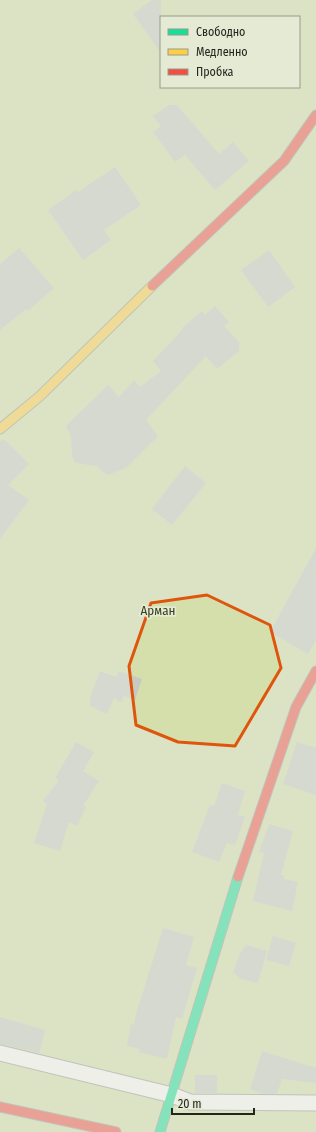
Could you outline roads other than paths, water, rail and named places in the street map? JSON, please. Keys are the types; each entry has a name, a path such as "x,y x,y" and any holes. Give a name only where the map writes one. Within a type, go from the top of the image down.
{"street":[{"path":"0,429 40,396 126,311 284,161 316,115"},
{"path":"160,1132 244,858 296,707 316,670"},
{"path":"0,1107 116,1132"}],"lane":[{"path":"0,1053 172,1095 190,1102 316,1103"}],"park label":[{"name":"Арман","path":"158,610"}]}
